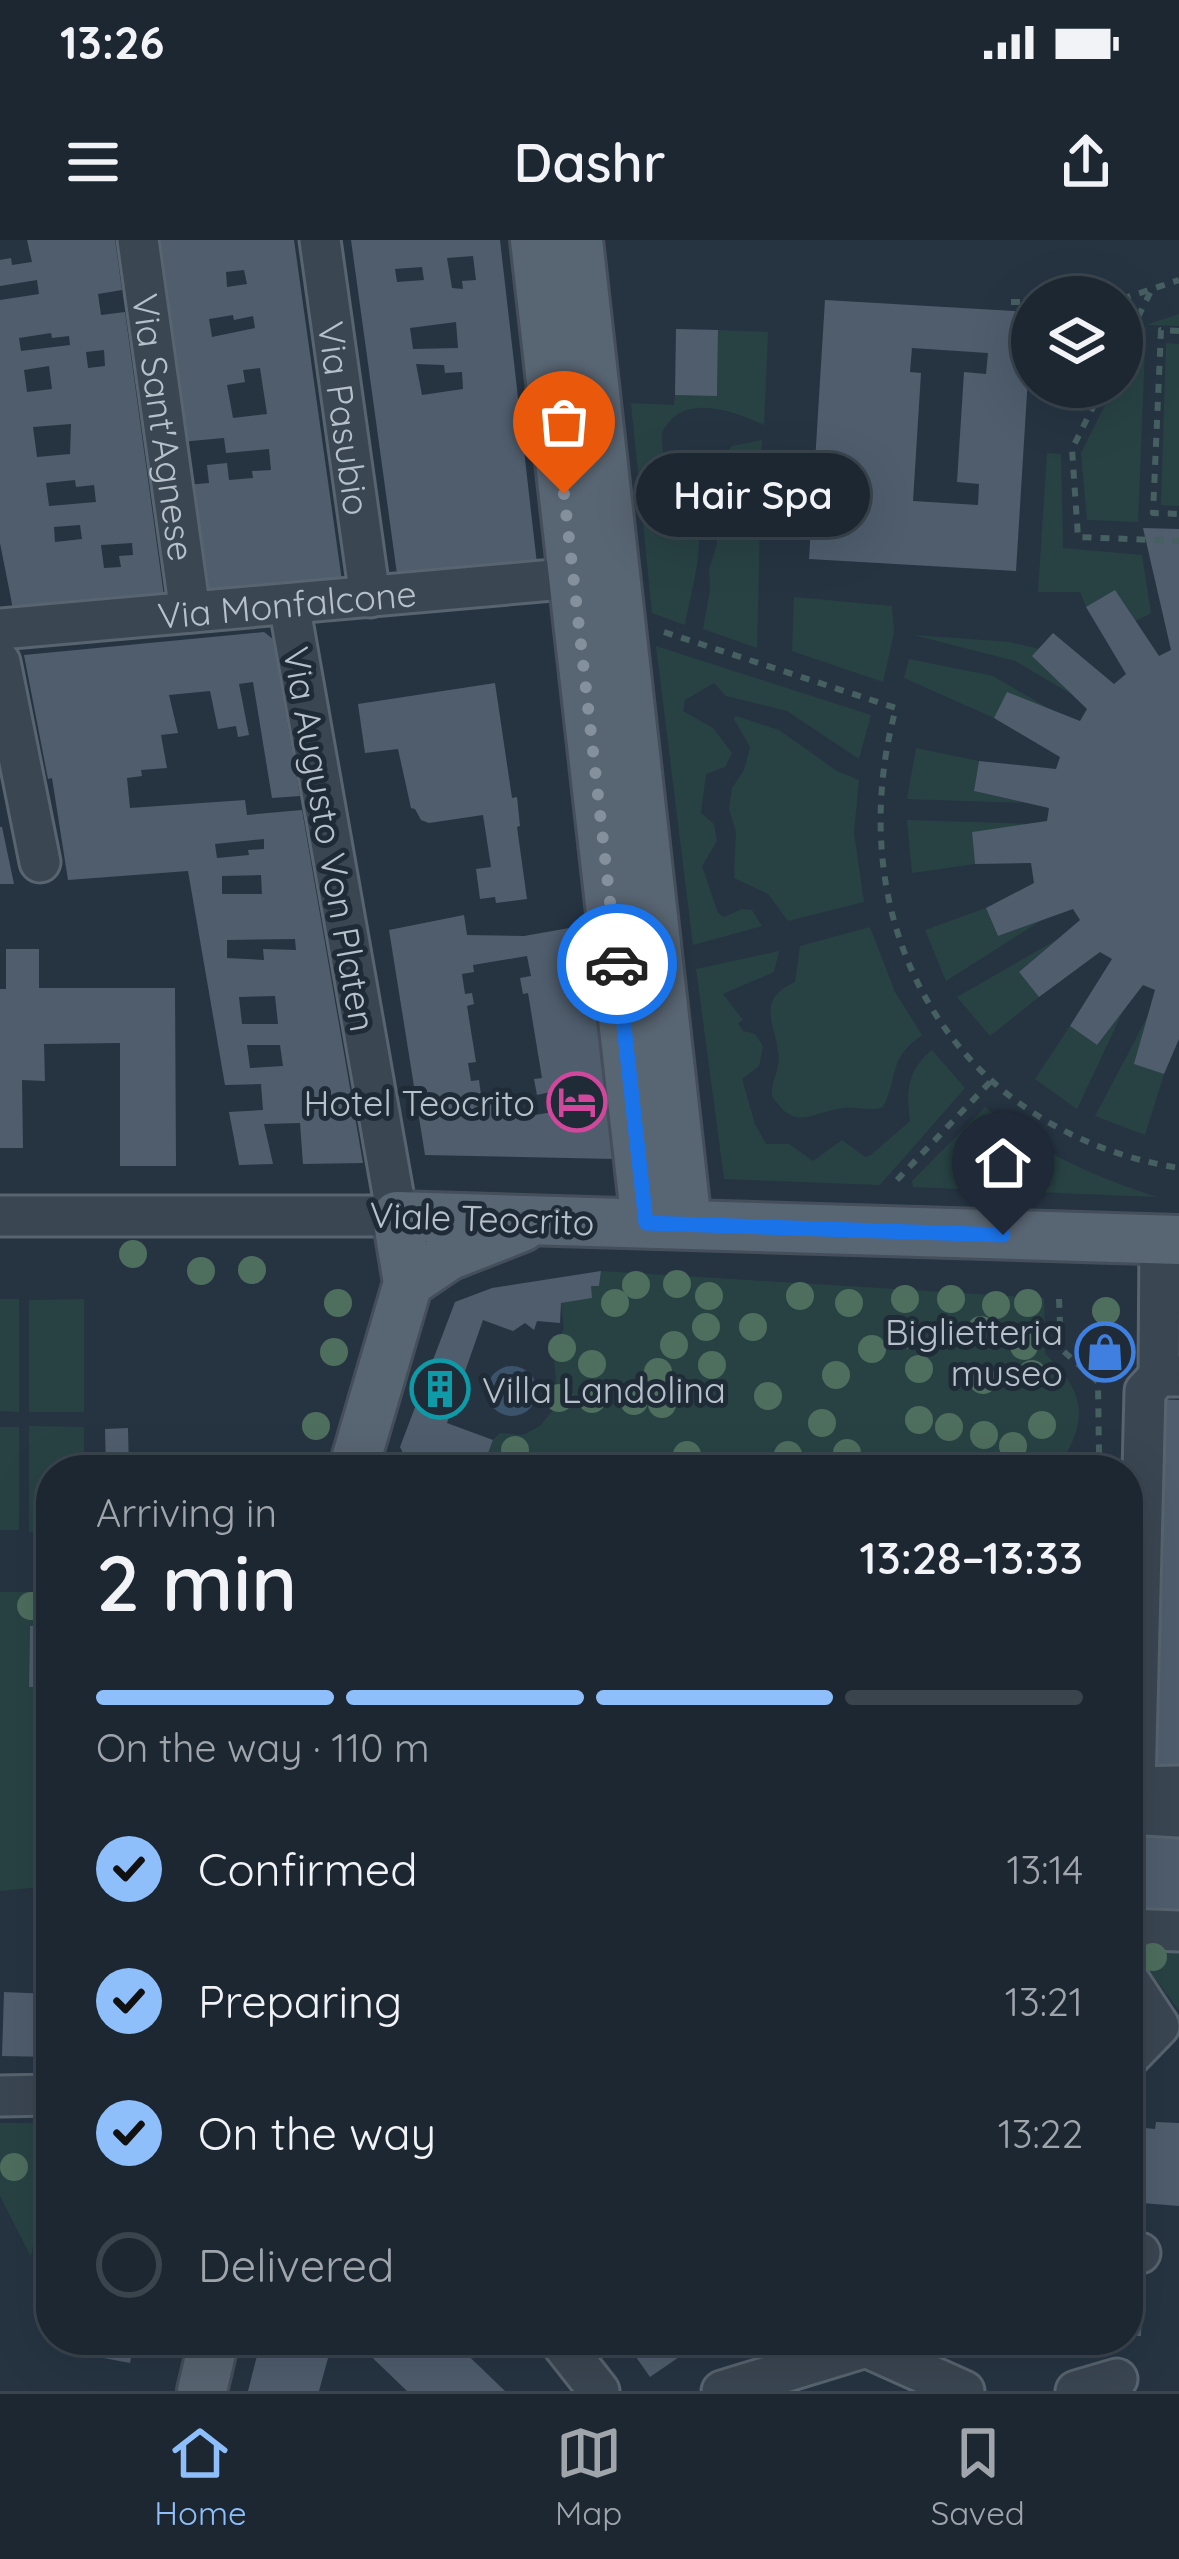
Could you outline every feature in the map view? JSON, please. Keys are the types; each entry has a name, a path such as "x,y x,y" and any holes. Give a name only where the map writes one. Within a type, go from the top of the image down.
{"main road":[{"path":"535,240 595,577"},
{"path":"578,240 595,577 667,1224"},
{"path":"357,1455 408,1283 397,1216"},
{"name":"Viale Teocrito","path":"397,1216 1170,1240"},
{"path":"408,1283 487,1238 544,1220"},
{"path":"202,2391 210,2355"}],"street":[{"name":"Via Sant'Agnese","path":"138,240 190,612"},
{"name":"Via Pasubio","path":"320,240 370,597"},
{"name":"Via Monfalcone","path":"0,629 595,577"},
{"name":"Via Augusto Von Platen","path":"289,604 397,1216"},
{"path":"0,662 40,862"},
{"name":"Viale Teocrito","path":"0,1216 397,1216"},
{"path":"1142,1455 1144,1391 1169,1376 1170,1240"},
{"path":"1143,1795 1179,1786"},
{"path":"1143,1803 1179,1817"},
{"path":"1143,1930 1179,1931"},
{"path":"1143,2002 1159,2026 1143,2043"},
{"path":"0,2096 36,2095"},
{"path":"571,2355 599,2391"},
{"path":"722,2391 769,2384 839,2355"},
{"path":"881,2355 911,2378 964,2391"},
{"path":"1076,2391 1117,2379"}],"path":[{"path":"1143,292 1179,280"},
{"path":"1143,307 1152,289"},
{"path":"1179,331 1161,330 1153,513 1179,514"},
{"path":"1092,408 1072,449 1078,537 1179,541"},
{"path":"654,629 896,708 884,752 878,819 884,886 895,930 933,1011 992,1080 1066,1132 1107,1150 1179,1168"},
{"path":"897,1180 992,1080"},
{"path":"1059,1299 1061,1349 1098,1382 1098,1455"}],"green space":[{"path":"1179,314 1179,326 1146,325"},
{"path":"1146,325 1143,399 1143,331"},
{"path":"718,330 768,332 764,425 723,410 694,408 681,412 662,433 665,460 698,530 697,564 685,625 652,613 631,403 674,405 675,395 717,395"},
{"path":"1166,343 1179,344 1179,506 1161,505"},
{"path":"1104,408 1143,408 1138,522 1087,520 1081,453"},
{"path":"762,440 757,648 703,629 709,569 717,544 711,473 732,446"},
{"path":"1047,453 1061,454 1063,548 1142,555 1151,613 1135,621 1086,607 1080,592 1038,592"},
{"path":"794,597 892,606 894,633 883,682 792,651"},
{"path":"914,635 1010,642 1039,649 1033,656 1071,694 1015,661"},
{"path":"656,646 871,715 859,759 787,711 726,696 714,683 685,700 683,711 713,728 732,753 725,767 706,774 701,813 714,824 717,841 702,866 718,913 724,917 752,910 762,926 693,945"},
{"path":"909,659 993,676 1053,711 1007,693 994,718 904,678"},
{"path":"736,716 779,730 837,771 859,780 854,833 864,902 788,921 768,894 734,878 736,832 729,809 732,788 744,770 750,747"},
{"path":"916,748 979,761 974,791 1025,803 907,799"},
{"path":"907,820 1032,824 972,832 975,864 912,873"},
{"path":"986,908 998,936 1042,920 946,981 925,930"},
{"path":"870,927 895,992 922,1035 898,1060 883,1107 843,1108 804,1117 789,1114 772,1096 779,1058 771,1005 782,989 795,982 800,946"},
{"path":"1056,940 1019,972 1039,997 990,1036 957,997"},
{"path":"779,951 774,972 723,994 743,1020 738,1023 743,1031 755,1034 763,1046 759,1066 742,1079 766,1144 789,1144 813,1161 842,1140 865,1157 871,1155 910,1121 910,1082 917,1065 932,1050 965,1088 880,1185 724,1179 696,969"},
{"path":"1124,1009 1077,1109 1035,1079 1070,1026 1097,1045"},
{"path":"1149,1014 1135,1064 1164,1074 1145,1135 1095,1116"},
{"path":"985,1107 1066,1161 1157,1197 913,1187 912,1181"},
{"path":"601,1271 1044,1298 1045,1354 1076,1395 1079,1409 1074,1437 1066,1455 488,1455 500,1433 523,1435 540,1426 553,1410 557,1391 553,1347 564,1329 561,1303 591,1298 591,1286 599,1286"},
{"path":"0,1299 19,1299 19,1412 0,1411"},
{"path":"84,1299 84,1412 29,1412 29,1300"},
{"path":"29,1426 84,1427 84,1455 36,1455 36,1532 29,1532"},
{"path":"0,1427 19,1427 19,1530 0,1530"},
{"path":"0,1592 36,1592 29,1686 36,1687 36,1887 0,1891"},
{"path":"1143,1949 1179,1951 1179,2010 1143,1963"},
{"path":"0,2123 36,2123 36,2230 31,2257 0,2196"}],"water":[{"path":"512,1366 530,1373 537,1391 530,1409 512,1416 494,1409 487,1391 494,1373"}],"building":[{"path":"27,240 115,240 122,290 98,294 101,315 125,312 164,596 13,609 0,543 0,300 39,294 37,280 0,286 0,260 11,258 12,265 32,262","holes":["51,333 52,338 69,336 70,345 21,351 19,338","104,350 105,366 88,368 86,352","49,366 52,389 27,392 24,370","71,424 70,454 37,457 33,427","75,480 76,487 94,485 96,502 49,506 46,483","80,525 82,539 55,542 54,527","132,543 133,555 119,556 121,567 104,568 101,545"]},
{"path":"155,240 294,240 342,581 200,593 186,485 209,483 207,465 227,463 229,480 253,478 252,471 271,470 269,449 226,453 224,438 180,442","holes":["244,270 247,284 227,287 226,272","253,316 255,328 212,337 209,319","260,368 267,414 233,418 227,385 245,382 243,370"]},
{"path":"351,240 500,240 537,564 397,574","holes":["473,256 476,280 462,281 463,289 452,288 447,258","422,267 424,280 397,282 395,269","456,322 458,348 413,349 410,328","416,364 444,365 445,373 462,372 463,389 422,395"]},
{"path":"825,300 1011,311 1011,408 1026,408 1016,571 809,559","holes":["912,348 988,353 986,374 964,372 957,482 979,484 978,505 913,501 921,373 910,372"]},
{"path":"676,329 718,330 717,396 675,395"},
{"path":"1143,528 1179,529 1179,1039 1164,1074 1134,1064 1155,990 1143,985 1097,1045 1070,1026 1112,959 1100,952 1039,997 1019,972 1080,920 1073,909 998,936 986,908 1034,883 1031,863 975,864 972,832 1047,821 1049,808 974,791 979,761 1056,769 1060,757 994,718 1007,692 1080,721 1087,709 1032,656 1053,633 1114,684 1126,674 1086,607 1115,590 1159,656 1171,650"},
{"path":"264,632 273,639 300,796 272,798 253,682 239,684 249,735 238,737 236,726 218,729 210,691 169,695 178,733 161,735 167,768 141,770 142,776 127,778 130,808 245,800 247,815 302,810 363,1163 303,1164 300,1123 264,1124 273,1164 239,1165 229,1112 263,1110 261,1084 225,1085 188,871 68,880 52,778 48,779 24,655","holes":["264,839 264,849 248,850 249,855 217,858 215,844","261,875 262,894 222,894 222,876","295,939 296,950 263,949 264,960 227,958 227,940","275,996 278,1024 242,1024 239,997","247,1045 280,1045 283,1066 250,1068"]},
{"path":"495,683 512,798 517,797 527,899 496,903 495,897 480,899 476,869 491,867 483,815 429,823 421,820 411,808 398,749 365,753 358,704"},
{"path":"2,827 14,884 0,884"},
{"path":"464,915 467,935 524,936 586,925 615,1159 425,1155 389,930","holes":["527,956 531,976 520,978 523,994 528,993 542,1078 534,1079 537,1095 555,1091 559,1111 535,1115 534,1108 516,1112 512,1091 481,1095 479,1080 471,1081 468,1063 476,1062 467,1006 474,1004 472,993 465,994 462,974 474,972 473,965"]},
{"path":"6,949 39,949 39,988 175,988 176,1166 120,1166 120,1043 44,1044 45,1081 22,1080 23,1148 0,1148 0,989 6,989"},
{"name":"Villa Landolina","path":"601,1271 599,1286 591,1286 592,1298 561,1303 560,1323 537,1321 534,1330 525,1323 513,1331 483,1320 447,1423 493,1440 488,1455 403,1455 400,1447 455,1302 492,1288"},
{"name":"Biglietteria museo","path":"1110,1327 1116,1363 1078,1341"},
{"path":"1157,1399 1179,1400 1179,1769 1152,1768"},
{"path":"128,1428 129,1455 106,1455 105,1429"},
{"path":"30,1626 36,1626 36,1687 29,1687"},
{"path":"1143,1833 1179,1834 1179,1916 1143,1915"},
{"path":"4,1992 36,1993 36,2057 2,2056"},
{"path":"1156,2122 1179,2123 1179,2206 1143,2203 1143,2128 1155,2129"},
{"path":"88,2355 132,2355 130,2363"},
{"path":"257,2355 329,2355 319,2391 248,2391"},
{"path":"370,2355 468,2355 505,2391 407,2391"},
{"path":"635,2355 682,2355 650,2377"}],"way so far":[{"path":"564,494 617,964"}],"place":[{"name":"Hair Spa","path":"564,494"},
{"name":"Hotel Teocrito","path":"577,1102"},
{"name":"Biglietteria museo","path":"1105,1352"},
{"name":"Villa Landolina","path":"440,1389"}],"route":[{"path":"617,964 646,1223 1003,1235"}]}
